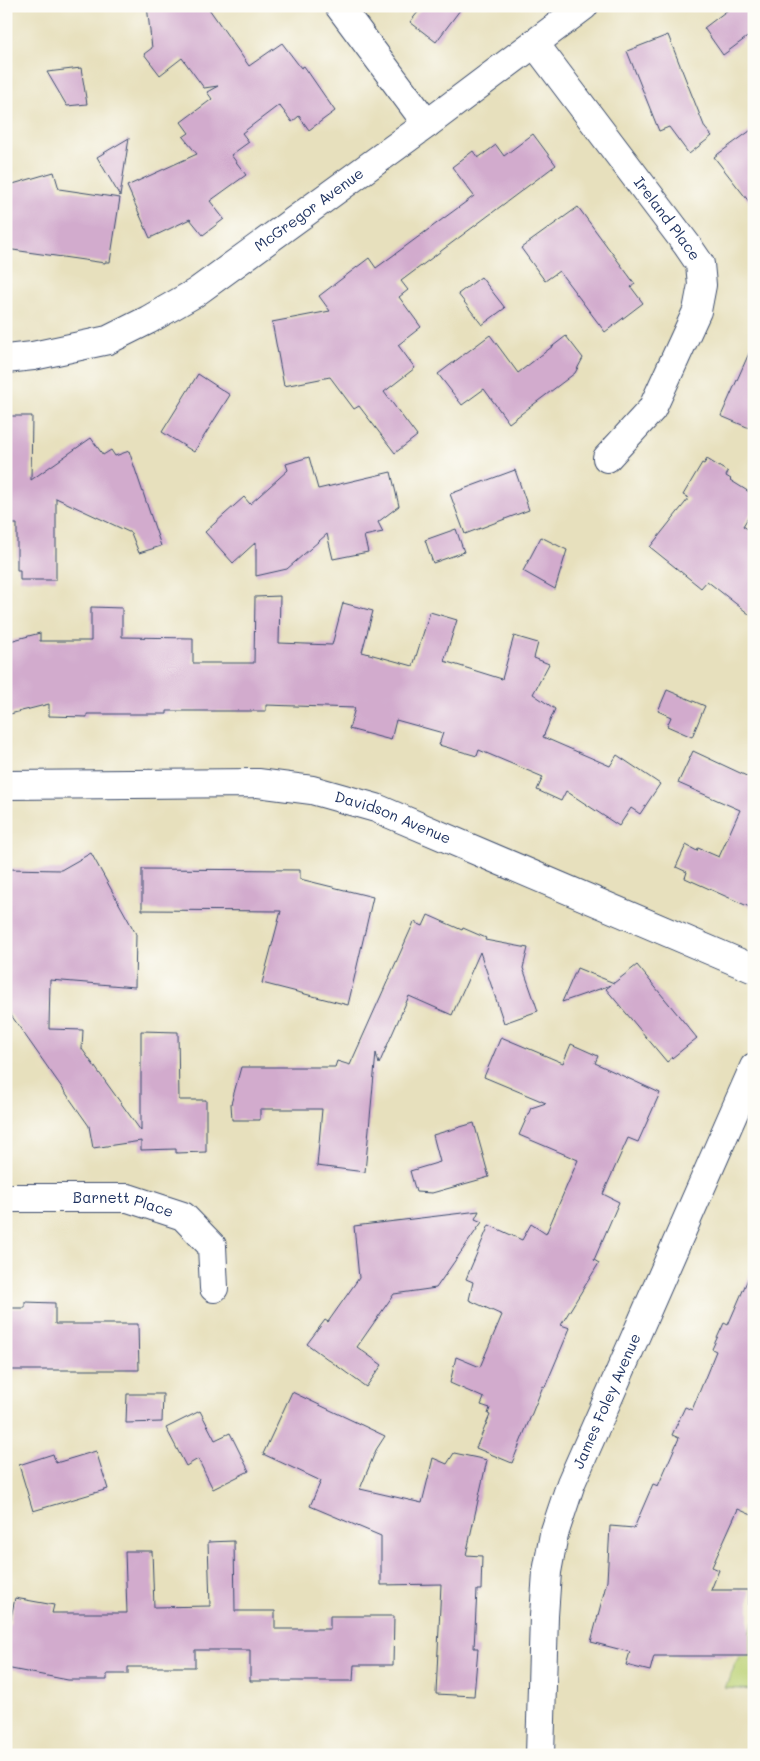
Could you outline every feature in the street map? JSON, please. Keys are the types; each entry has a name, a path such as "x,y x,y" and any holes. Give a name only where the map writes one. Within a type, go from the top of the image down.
{"street":[{"path":"340,6 427,124"},
{"name":"McGregor Avenue","path":"6,358 33,356 108,340 195,293 427,124 584,6"},
{"name":"Ireland Place","path":"535,44 700,264 702,285 697,311 652,409 607,458"},
{"name":"Davidson Avenue","path":"6,785 258,783 312,790 384,811 754,969"},
{"name":"James Foley Avenue","path":"540,1755 544,1616 547,1572 554,1534 571,1484 754,1067"},
{"name":"Barnett Place","path":"6,1198 128,1198 183,1216 212,1246 214,1288"}],"green space":[{"path":"754,1622 754,1690 725,1688"}],"building":[{"path":"147,6 207,6 249,66 282,43 301,68 304,66 335,111 309,130 299,116 292,122 279,105 242,133 249,142 231,155 246,175 210,201 224,219 203,235 190,219 150,238 127,186 197,154 183,137 189,133 181,122 212,99 207,92 218,86 204,88 182,58 160,75 144,54 152,48"},
{"path":"423,6 463,6 436,42 410,22"},
{"path":"733,6 754,6 754,32 723,55 704,28"},
{"path":"668,35 705,128 712,136 689,154 669,127 659,131 627,51"},
{"path":"81,68 87,104 67,106 47,72"},
{"path":"754,128 754,208 714,157"},
{"path":"533,134 556,165 401,281 408,290 399,297 421,327 398,345 415,368 384,392 417,436 395,453 359,406 354,409 330,377 284,386 272,322 330,311 319,296 369,258 376,268 474,196 452,167 473,151 478,158 496,145 504,156"},
{"path":"129,138 120,196 97,157"},
{"path":"54,172 59,189 120,198 110,262 105,263 6,249 6,186"},
{"path":"578,207 635,284 631,287 643,303 605,332 559,271 545,281 521,248"},
{"path":"481,277 505,308 482,325 458,294"},
{"path":"490,335 518,373 566,336 583,358 575,373 509,423 484,389 462,405 438,374"},
{"path":"754,342 754,430 721,416"},
{"path":"198,374 230,395 194,452 162,432"},
{"path":"6,416 32,416 31,480 91,438 103,455 111,450 115,456 129,451 161,546 139,553 131,533 56,498 56,580 20,580 20,570 17,570 17,524 6,524"},
{"path":"309,457 318,489 391,472 399,506 378,522 383,532 364,536 368,552 333,559 327,534 287,569 256,576 256,542 233,563 205,532 244,497 250,504 288,470 286,464"},
{"path":"707,459 728,472 726,476 730,480 754,495 754,508 743,526 754,533 754,618 707,581 701,588 650,547 689,498 683,495 702,463 704,464"},
{"path":"515,470 529,510 465,534 450,494"},
{"path":"456,529 464,552 433,563 425,540"},
{"path":"541,537 567,550 555,589 523,571"},
{"path":"280,596 279,643 332,645 343,603 373,611 362,652 413,666 430,612 457,620 444,661 502,679 514,636 538,643 534,658 549,664 533,694 555,709 543,737 610,766 617,755 660,784 640,814 631,808 619,826 566,791 561,801 537,790 543,777 479,750 477,756 439,745 443,733 396,720 391,740 349,729 355,708 266,705 266,711 167,711 167,714 87,714 87,717 49,716 49,704 6,715 6,642 40,633 40,641 91,641 91,607 122,608 122,637 193,638 193,663 254,663 255,597"},
{"path":"667,690 705,706 692,737 667,726 671,717 658,711"},
{"path":"693,751 753,779 754,777 754,909 685,878 687,872 676,867 686,845 697,851 698,848 719,857 740,810 678,783"},
{"path":"91,853 136,934 135,987 50,980 49,1029 83,1030 82,1049 141,1131 141,1031 178,1032 179,1100 206,1100 206,1152 176,1153 176,1149 141,1150 141,1141 93,1148 89,1126 6,1008 6,869 61,870"},
{"path":"142,869 300,870 300,879 373,897 348,1005 262,983 281,911 142,910"},
{"path":"428,915 486,938 485,940 528,948 523,968 538,1011 504,1023 480,952 452,1015 409,996 379,1064 376,1053 365,1172 317,1166 322,1109 260,1109 260,1120 232,1120 231,1104 241,1067 335,1067 337,1061 350,1065 414,922 423,926"},
{"path":"637,965 697,1038 667,1062 606,989 611,985 562,1002 577,968 614,983"},
{"path":"501,1037 563,1063 571,1044 598,1056 595,1063 660,1093 638,1142 628,1138 603,1194 619,1202 594,1260 599,1263 561,1325 570,1328 545,1387 543,1386 512,1463 476,1448 490,1415 488,1414 490,1408 481,1405 484,1398 450,1383 456,1357 480,1367 502,1315 469,1300 473,1282 466,1279 489,1225 522,1240 531,1224 546,1234 578,1160 519,1135 531,1108 546,1103 484,1077"},
{"path":"474,1123 489,1177 432,1193 416,1192 410,1171 440,1162 433,1135"},
{"path":"479,1211 475,1219 482,1222 436,1288 394,1294 357,1347 382,1365 366,1387 307,1344 325,1320 328,1322 359,1278 354,1226"},
{"path":"754,1265 754,1516 738,1509 712,1567 719,1570 711,1590 749,1590 749,1656 654,1656 650,1671 626,1665 630,1652 591,1642 607,1581 610,1526 634,1528 653,1484 658,1486 679,1438 672,1435 685,1407 692,1410 716,1351 712,1349 724,1323 728,1325"},
{"path":"25,1302 55,1303 55,1324 138,1324 139,1370 6,1370 6,1308 25,1308"},
{"path":"292,1392 385,1436 376,1450 360,1489 422,1503 433,1458 447,1464 454,1453 487,1460 466,1555 482,1556 481,1590 477,1590 474,1648 478,1648 474,1696 436,1694 441,1584 381,1585 381,1536 310,1506 321,1481 263,1454"},
{"path":"127,1394 163,1394 162,1422 126,1423"},
{"path":"200,1411 215,1440 230,1433 249,1471 213,1489 198,1459 186,1466 166,1428"},
{"path":"96,1451 108,1489 33,1511 19,1465 53,1454 56,1463"},
{"path":"234,1541 235,1611 275,1611 275,1629 330,1629 330,1616 394,1616 393,1665 354,1665 353,1681 250,1681 250,1650 195,1650 195,1667 128,1667 128,1674 107,1674 107,1680 68,1680 6,1668 6,1642 15,1598 54,1605 52,1613 127,1613 125,1551 152,1551 154,1607 210,1606 208,1542"}]}
